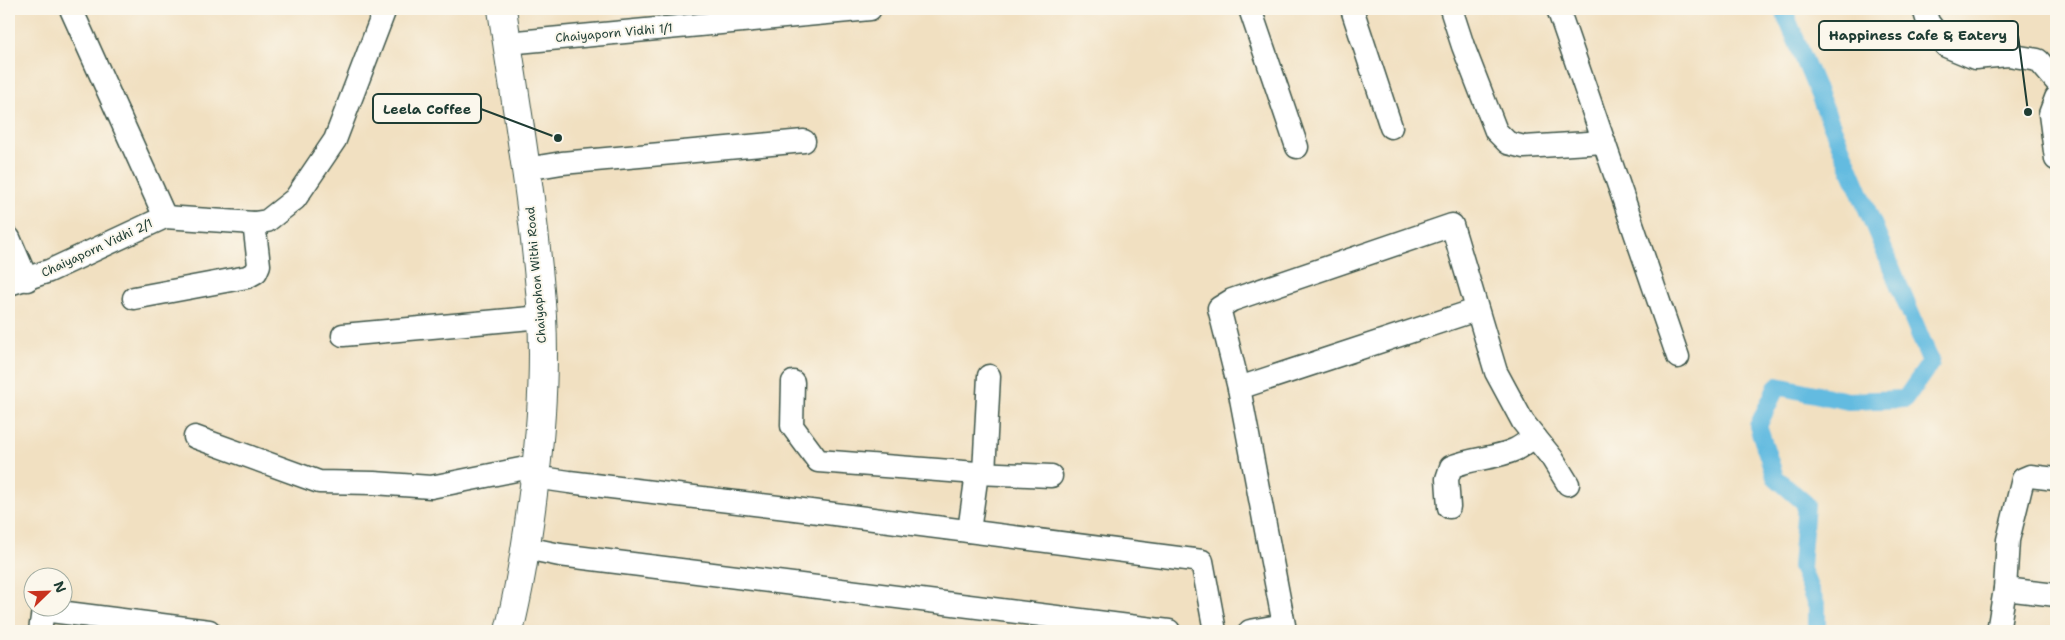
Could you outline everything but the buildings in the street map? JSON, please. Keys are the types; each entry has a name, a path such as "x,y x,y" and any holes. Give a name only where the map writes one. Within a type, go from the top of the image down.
{"main road":[{"name":"Chaiyaphon Withi Road","path":"502,9 526,168 542,317 540,431 526,548 509,631"}],"street":[{"path":"71,9 165,217"},
{"name":"Chaiyaporn Vidhi 2/1","path":"18,282 165,217 254,224 267,221 295,199 335,140 385,9"},
{"name":"Chaiyaporn Vidhi 1/1","path":"507,43 870,9"},
{"path":"1250,9 1297,147"},
{"path":"1352,9 1391,127"},
{"path":"1451,9 1463,46 1496,131 1508,142 1524,147 1604,142"},
{"path":"1558,9 1678,357"},
{"path":"1924,9 1928,22 1946,46 1975,58 2008,55 2038,60 2056,80"},
{"path":"2056,98 2050,114 2056,159"},
{"path":"526,168 804,141"},
{"path":"134,298 247,277 256,272 259,265 254,224"},
{"path":"1250,631 1284,625 1239,388 1219,308 1232,300 1452,225 1496,372 1523,422 1552,458 1568,484"},
{"path":"9,238 18,282"},
{"path":"1239,388 1476,310"},
{"path":"343,335 542,317"},
{"path":"969,531 981,473 989,376"},
{"path":"793,382 792,426 818,460 981,473 1051,476"},
{"path":"194,437 319,482 431,487 535,471 569,482 1202,561 1215,631"},
{"path":"1449,506 1447,479 1451,467 1461,462 1489,458 1514,450 1534,437"},
{"path":"1998,631 2005,589 2008,540 2023,479 2030,476 2056,479"},
{"path":"526,548 560,555 1169,631"},
{"path":"2005,589 2056,595"},
{"path":"40,631 43,610 111,625 209,631"}],"waterway":[{"path":"1783,9 1931,362 1905,399 1848,401 1777,386 1758,426 1775,477 1806,504 1801,567 1817,607 1817,631"}],"place":[{"name":"Happiness Cafe & Eatery","path":"2028,112"},
{"name":"Leela Coffee","path":"558,138"}]}
